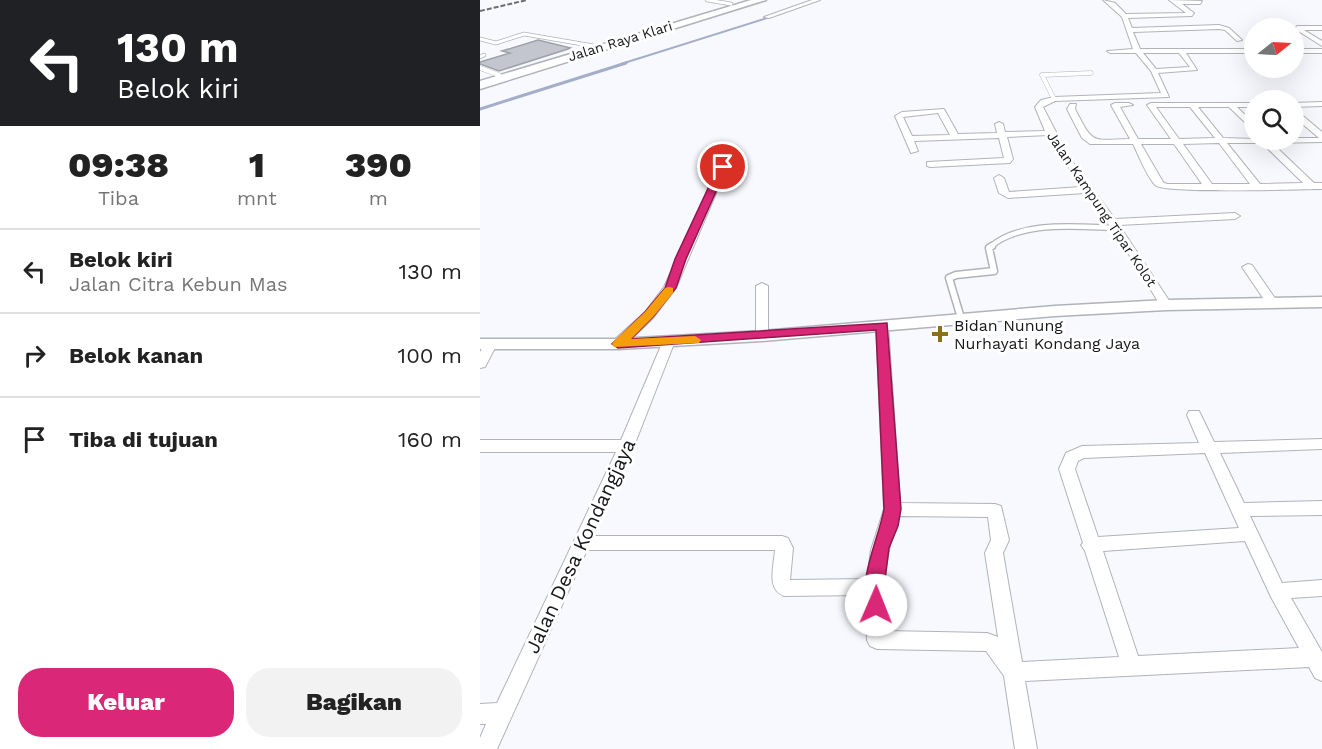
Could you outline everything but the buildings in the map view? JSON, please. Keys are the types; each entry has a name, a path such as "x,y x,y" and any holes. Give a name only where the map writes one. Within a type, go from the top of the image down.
{"highway":[{"name":"Jalan Raya Klari","path":"480,83 594,45 746,0"},
{"name":"Jalan Raya Klari","path":"480,83 760,0"}],"street":[{"path":"767,17 817,0"},
{"path":"1106,0 1125,16 1131,30 1131,38 1154,71 1166,95 1180,104"},
{"path":"1174,2 1200,2"},
{"path":"1174,2 1216,27"},
{"path":"1125,16 1192,14"},
{"path":"1131,30 1216,27 1227,29 1239,40"},
{"path":"1304,28 1322,28"},
{"path":"1304,32 1322,44"},
{"path":"1312,37 1322,37"},
{"path":"1110,51 1244,51"},
{"path":"1154,71 1196,69 1181,51"},
{"path":"1304,51 1322,51"},
{"path":"1054,99 1166,95"},
{"name":"Jalan Kampung Tipar Kolot","path":"1054,99 1044,102 1039,107 1048,133 1086,190 1145,269 1166,305"},
{"path":"1304,105 1322,104"},
{"path":"1244,105 1115,105 1159,184 1170,188 1322,186"},
{"path":"1151,105 1210,188"},
{"path":"1192,105 1258,187"},
{"path":"1232,105 1244,118"},
{"path":"1073,106 1071,109 1088,140 1092,142 1244,140"},
{"path":"914,151 900,115 938,111 944,113 955,137"},
{"path":"1304,122 1322,138"},
{"path":"930,164 1007,161 1009,159 999,124"},
{"path":"908,139 1048,133"},
{"path":"1304,139 1322,138"},
{"path":"1274,150 1311,186"},
{"path":"618,344 649,315 670,288 723,167"},
{"path":"999,178 1004,193 1008,195 1086,190"},
{"path":"1114,225 1235,216"},
{"path":"1248,267 1273,304"},
{"path":"762,286 762,336"},
{"path":"480,364 486,344 618,344 762,336 961,318 1166,305 1322,302"},
{"path":"882,325 892,509 890,526 880,548 875,588 877,640 987,642 992,644 1013,672"},
{"name":"Jalan Desa Kondangjaya","path":"486,749 627,446 669,341"},
{"path":"1013,672 1132,667 1318,664 1277,591 1194,415"},
{"path":"1132,667 1067,470 1071,458 1082,452 1322,444"},
{"path":"480,446 627,446"},
{"path":"1240,510 1322,508"},
{"path":"892,509 995,511 1000,540 994,553 1026,749"},
{"path":"1090,545 1250,534"},
{"path":"581,543 782,543 784,548 781,585 784,588 875,588"},
{"path":"1277,591 1322,588"},
{"path":"480,714 504,713"}],"lane":[{"path":"707,0 731,4"},
{"path":"480,39 496,43 524,34 594,45"},
{"path":"480,68 499,75"},
{"path":"1054,99 1042,75 1091,73"},
{"path":"961,318 949,278 951,275 994,271 988,248 995,242 1020,231 1114,225"}],"waterway":[{"path":"621,64 767,18"},
{"path":"480,109 626,63"}],"railway":[{"path":"480,11 527,0"}],"slow traffic":[{"path":"669,290 649,315 618,344 695,340"}],"place":[{"name":"Bidan Nunung Nurhayati Kondang Jaya","path":"940,334"}],"route":[{"path":"723,167 670,288 649,315 618,344 762,336 882,325 892,509 890,526 880,548 875,588 876,605"}]}
